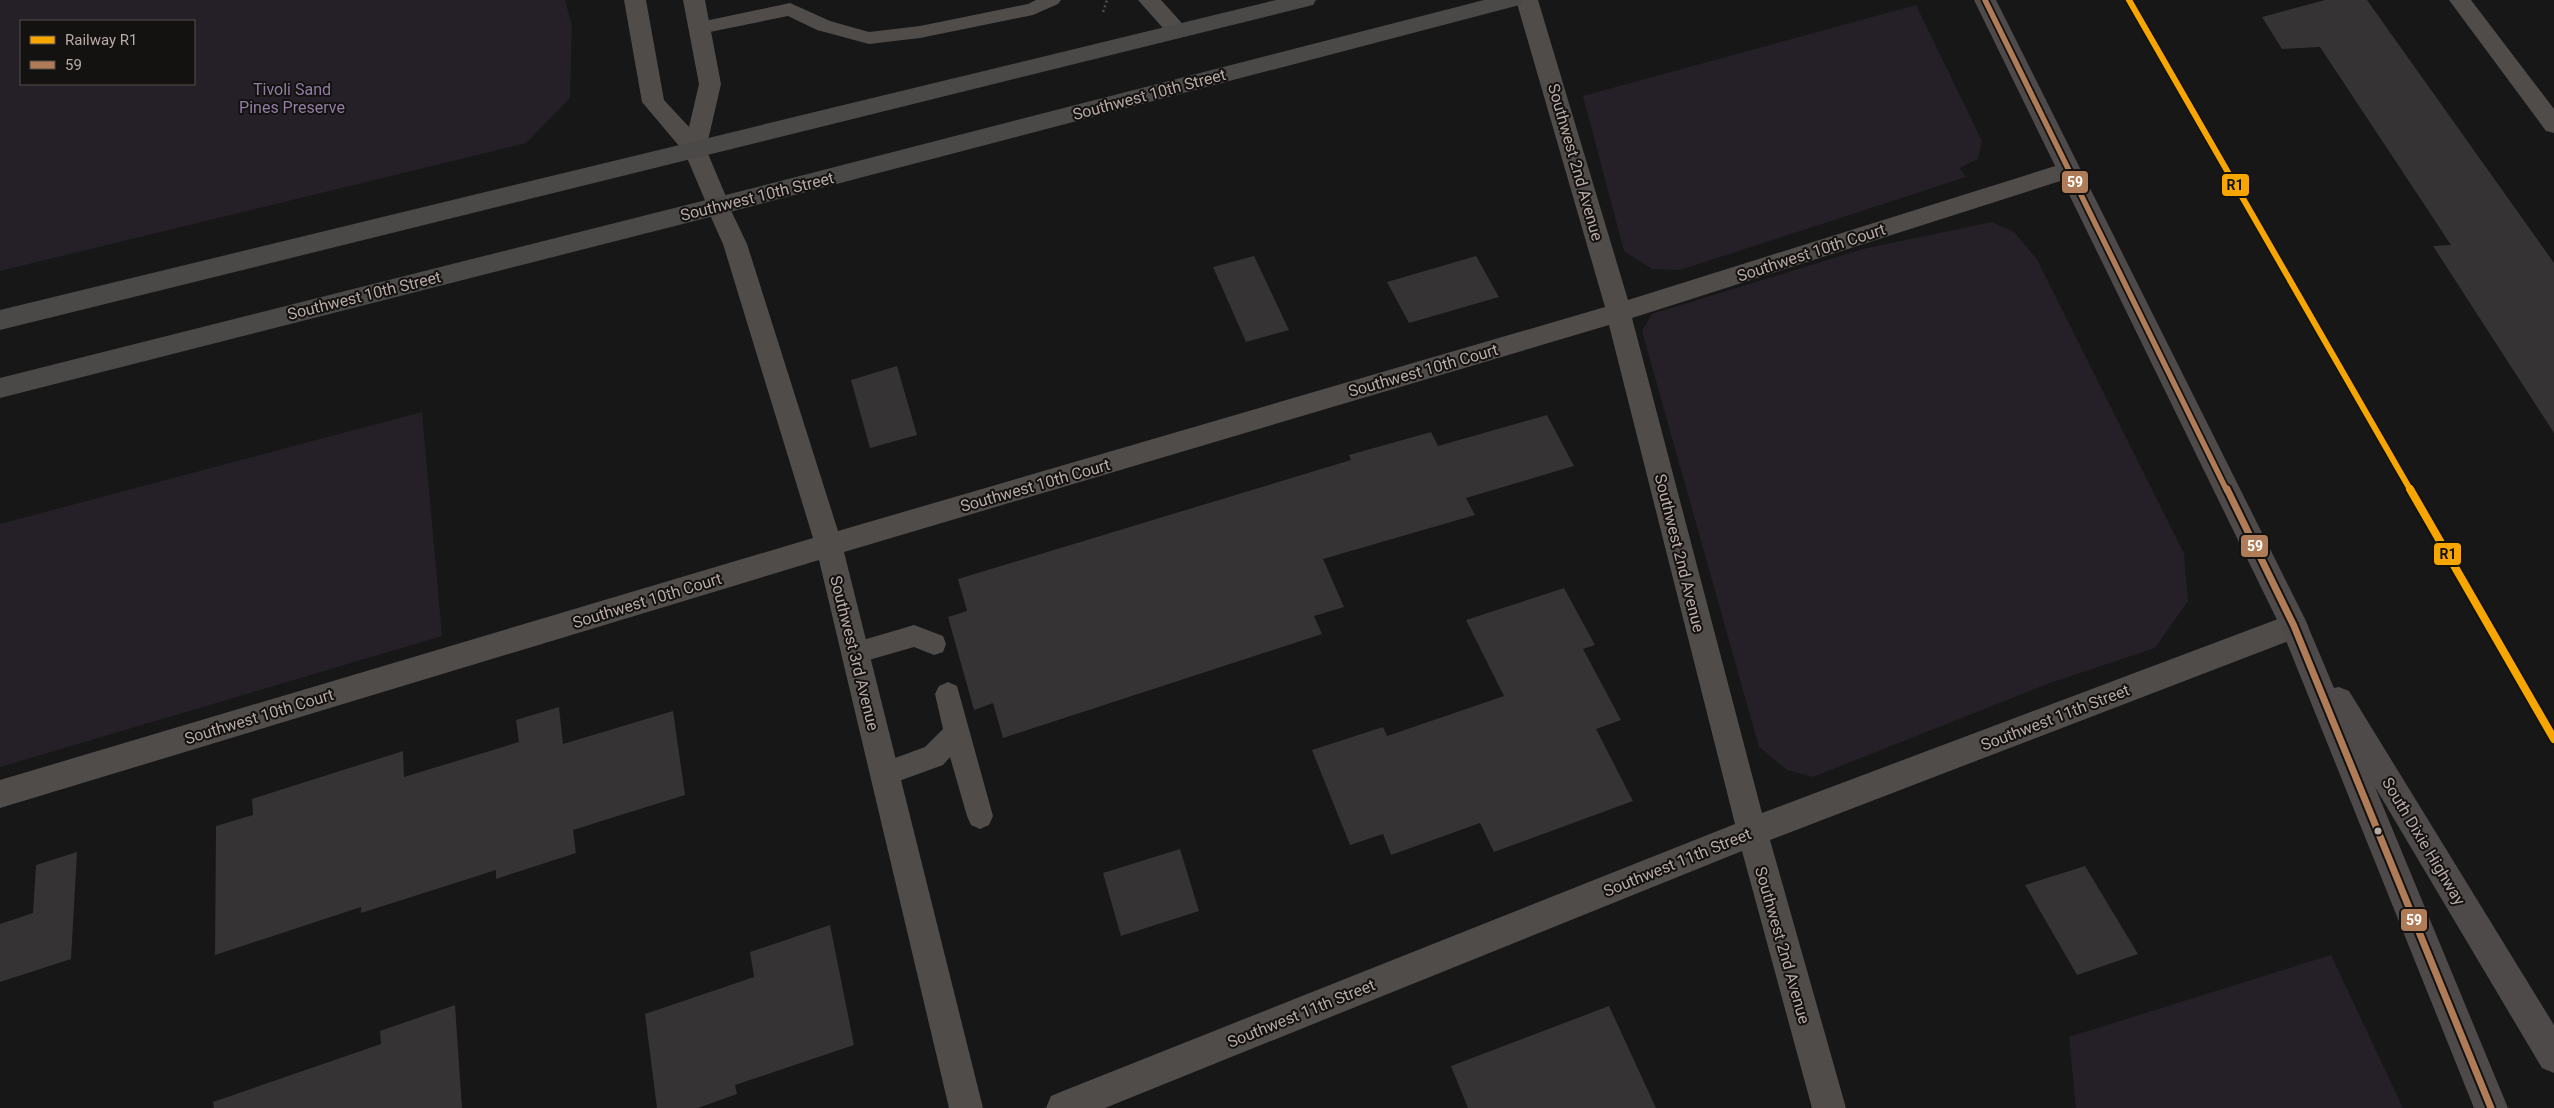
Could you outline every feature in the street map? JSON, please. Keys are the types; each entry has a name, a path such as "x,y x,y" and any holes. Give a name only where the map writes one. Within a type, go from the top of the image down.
{"main road":[{"path":"0,320 1305,0"},
{"name":"Southwest 10th Street","path":"0,388 718,206 1512,0"},
{"name":"South Dixie Highway","path":"1985,0 2294,626 2492,1108"},
{"name":"South Dixie Highway","path":"2294,626 2554,1056"}],"street":[{"name":"Southwest 3rd Avenue","path":"634,0 654,102 695,149 735,244 828,545 966,1108"},
{"path":"694,0 710,84 695,149"},
{"path":"1149,0 1178,31"},
{"name":"Southwest 2nd Avenue","path":"1528,0 1618,313 1752,832 1829,1108"},
{"path":"2460,0 2554,125"},
{"name":"Southwest 10th Court","path":"0,794 828,545 1618,313 2068,170"},
{"name":"Southwest 11th Street","path":"1063,1108 1752,832 2294,626"}],"lane":[{"path":"700,28 790,10 824,26 869,38 929,30 1033,8 1052,0"},
{"path":"855,653 914,636 934,644"},
{"path":"948,694 956,733 980,816"},
{"path":"884,774 934,756 956,733"}],"path":[{"path":"1104,12 1107,0"}],"green space":[{"name":"Tivoli Sand Pines Preserve","path":"0,0 565,0 572,26 570,98 526,143 0,271"},
{"path":"1916,5 1982,141 1978,159 1959,168 1966,177 1680,270 1652,269 1624,251 1583,96"},
{"path":"1992,222 2014,232 2036,258 2184,554 2188,601 2155,648 2047,684 1813,777 1787,770 1759,747 1642,331 1652,314 1863,249"},
{"path":"422,412 442,636 0,767 0,524"},
{"path":"2331,955 2403,1108 2076,1108 2069,1037"}],"building":[{"path":"2325,0 2367,0 2554,263 2554,433 2433,246 2451,245 2320,47 2282,49 2262,17"},
{"path":"1254,256 1289,330 1246,342 1213,267"},
{"path":"1476,256 1499,297 1409,323 1387,282"},
{"path":"897,366 917,435 870,448 851,380"},
{"path":"1547,415 1574,466 1466,498 1475,515 1323,559 1344,607 1314,616 1322,634 1003,738 993,703 974,710 948,617 967,611 958,579 1351,460 1349,455 1431,432 1438,446"},
{"path":"1564,588 1595,645 1583,649 1621,720 1596,729 1633,801 1494,852 1480,823 1391,855 1383,834 1350,845 1312,750 1383,727 1387,736 1504,696 1466,620"},
{"path":"559,707 563,744 673,711 685,795 573,830 576,853 496,879 496,870 361,913 361,907 215,955 216,826 253,815 252,799 403,751 404,777 519,742 516,720"},
{"path":"1180,849 1199,911 1121,936 1103,873"},
{"path":"77,852 71,959 0,982 0,924 33,913 36,865"},
{"path":"2085,866 2138,954 2077,975 2025,885"},
{"path":"830,925 854,1045 735,1085 737,1094 698,1108 657,1108 645,1014 754,977 750,952"},
{"path":"455,1005 462,1108 214,1108 213,1102 381,1044 380,1031"},
{"path":"1609,1006 1656,1108 1468,1108 1451,1066"}],"rail line":[{"name":"R1","path":"2129,0 2554,739"}],"transit line":[{"name":"59","path":"1985,0 2294,626 2491,1108"}]}
